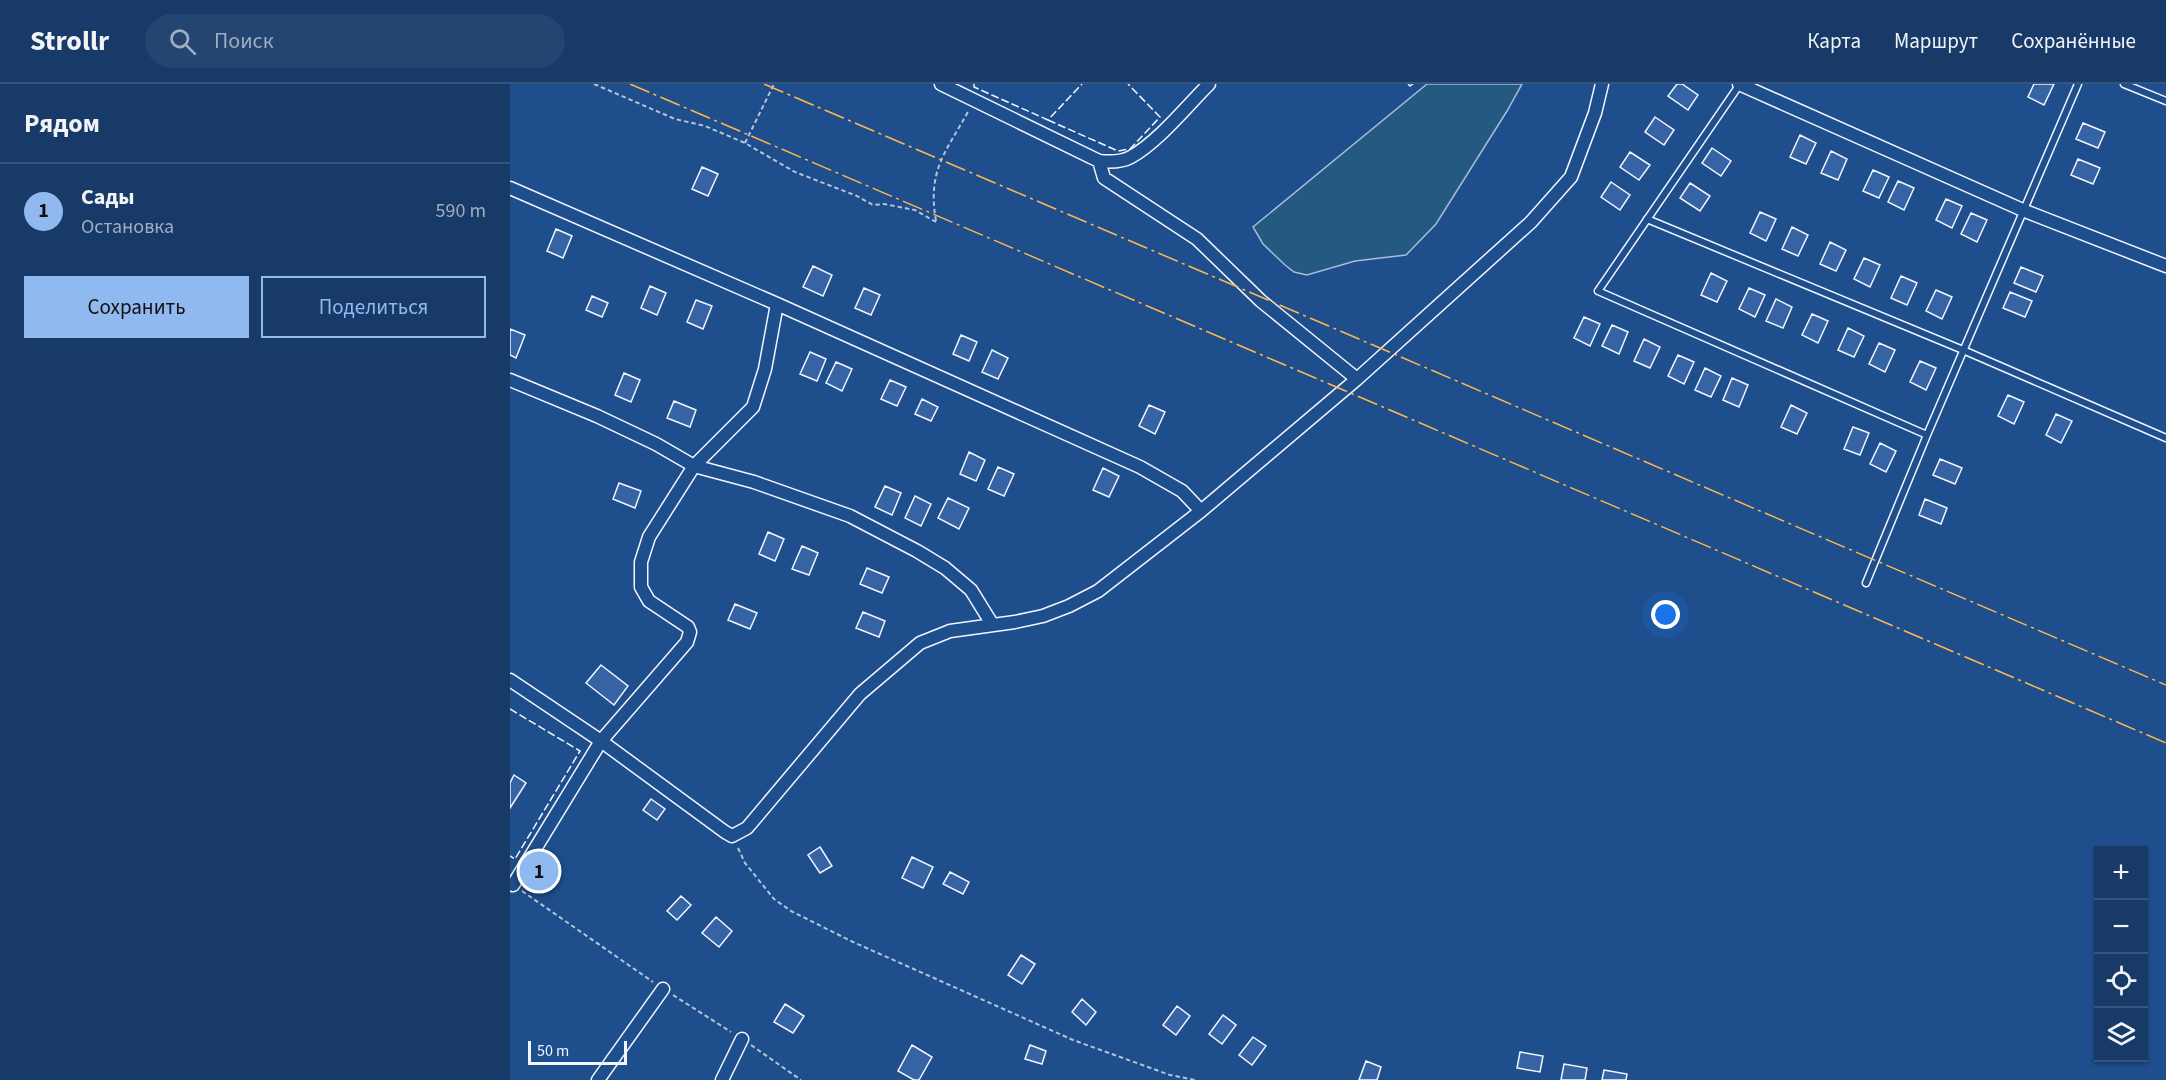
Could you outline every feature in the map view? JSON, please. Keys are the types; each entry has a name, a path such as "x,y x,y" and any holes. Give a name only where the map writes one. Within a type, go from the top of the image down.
{"street":[{"path":"949,86 1099,161 1109,162 1129,158 1157,136 1209,84"},
{"path":"510,680 601,741 732,836 747,828 860,694 920,643 950,631 1042,616 1069,606 1098,591 1201,511 1357,379 1531,222 1571,177 1595,113 1602,84"},
{"path":"1739,84 2025,211 2166,266"},
{"path":"1099,161 1104,178 1197,239 1261,301 1357,379"},
{"path":"510,188 777,304 1140,467 1182,491 1201,511"},
{"path":"513,885 601,741 687,642 690,632 688,627 649,601 641,587 640,562 649,537 694,466 753,407 765,369 777,304"},
{"path":"510,380 597,416 656,444 694,466 754,482 850,516 945,568 971,590 992,624"},
{"path":"598,1080 663,989"},
{"path":"722,1080 742,1039"}],"lane":[{"path":"1739,84 1598,291 1927,435"},
{"path":"1866,583 1963,350 2078,84"},
{"path":"2124,84 2166,101"},
{"path":"1647,219 1963,350 2166,438"}],"path":[{"path":"594,84 675,119 705,126 745,143 795,172 857,196 873,205 884,204 915,210 936,222 934,180 947,148 974,99"},
{"path":"745,143 774,84"},
{"path":"732,836 745,863 758,881 774,899 791,910 853,942 1073,1040 1170,1075 1195,1080"}],"shaded area":[{"path":"1427,84 1522,84 1436,224 1406,255 1355,261 1307,275 1294,272 1263,244 1253,227"}],"building":[{"path":"1677,84 1682,84 1698,95 1688,110 1668,96"},
{"path":"2034,84 2054,84 2044,105 2028,97"},
{"path":"1655,117 1674,130 1664,145 1645,132"},
{"path":"2083,123 2105,132 2098,148 2076,139"},
{"path":"1800,135 1816,143 1806,164 1790,157"},
{"path":"1712,148 1731,161 1721,176 1702,163"},
{"path":"1831,151 1847,159 1838,180 1821,173"},
{"path":"1630,152 1650,165 1639,180 1620,167"},
{"path":"2078,159 2100,168 2093,184 2071,175"},
{"path":"702,167 718,174 708,196 692,189"},
{"path":"1873,170 1889,177 1879,198 1863,191"},
{"path":"1898,181 1914,188 1904,210 1888,202"},
{"path":"1611,182 1630,195 1620,210 1601,197"},
{"path":"1690,183 1710,196 1700,211 1680,198"},
{"path":"1946,199 1962,206 1952,228 1936,220"},
{"path":"1760,212 1776,219 1766,241 1750,233"},
{"path":"1971,213 1987,220 1977,242 1961,234"},
{"path":"1792,227 1808,235 1798,256 1782,249"},
{"path":"556,229 572,236 563,258 547,251"},
{"path":"1830,242 1846,250 1836,271 1820,264"},
{"path":"1864,258 1880,265 1870,287 1854,279"},
{"path":"813,266 832,275 823,296 803,287"},
{"path":"2021,267 2043,276 2036,292 2014,283"},
{"path":"1711,273 1727,281 1717,302 1701,295"},
{"path":"1901,276 1917,283 1907,305 1891,298"},
{"path":"650,286 666,293 657,315 641,308"},
{"path":"864,288 880,295 871,315 855,308"},
{"path":"1749,288 1765,295 1755,317 1739,309"},
{"path":"1936,290 1952,297 1942,319 1926,311"},
{"path":"2010,292 2032,301 2025,317 2003,308"},
{"path":"592,296 608,303 602,317 586,310"},
{"path":"1776,299 1792,307 1783,328 1766,321"},
{"path":"696,300 712,306 703,329 687,322"},
{"path":"1812,314 1828,321 1818,343 1802,335"},
{"path":"1584,317 1600,324 1590,346 1574,338"},
{"path":"1612,325 1628,332 1619,354 1602,346"},
{"path":"1848,328 1864,336 1854,357 1838,350"},
{"path":"510,329 525,335 516,358 510,355"},
{"path":"961,335 977,342 969,361 953,354"},
{"path":"1644,339 1660,347 1650,368 1634,361"},
{"path":"1879,343 1895,350 1885,372 1869,364"},
{"path":"992,350 1008,358 998,379 982,372"},
{"path":"810,352 826,359 817,381 800,374"},
{"path":"1678,355 1694,362 1684,384 1668,376"},
{"path":"1920,361 1936,368 1926,390 1910,382"},
{"path":"836,362 852,369 842,391 826,383"},
{"path":"1705,368 1721,376 1711,397 1695,390"},
{"path":"624,373 640,380 631,402 615,395"},
{"path":"1732,378 1748,385 1739,407 1723,400"},
{"path":"890,380 906,387 897,406 881,399"},
{"path":"2008,395 2024,402 2014,424 1998,416"},
{"path":"922,399 938,407 931,421 915,414"},
{"path":"674,401 696,410 690,427 667,418"},
{"path":"1149,405 1165,412 1155,434 1139,426"},
{"path":"1791,405 1807,413 1797,434 1781,427"},
{"path":"2056,414 2072,421 2061,443 2046,435"},
{"path":"1853,427 1869,433 1860,455 1844,449"},
{"path":"1880,443 1896,451 1886,472 1870,464"},
{"path":"969,452 985,460 976,481 960,474"},
{"path":"1940,459 1962,468 1955,484 1933,475"},
{"path":"998,467 1014,474 1004,496 988,489"},
{"path":"1103,468 1119,476 1109,497 1093,490"},
{"path":"619,483 641,491 635,508 613,499"},
{"path":"885,486 901,493 892,515 875,507"},
{"path":"915,496 931,504 921,526 905,518"},
{"path":"948,498 969,508 959,529 938,518"},
{"path":"1925,499 1947,508 1941,524 1919,515"},
{"path":"768,532 784,539 775,561 759,554"},
{"path":"802,546 818,553 809,575 792,569"},
{"path":"867,568 889,577 882,593 860,584"},
{"path":"735,604 757,613 750,629 728,620"},
{"path":"863,612 885,621 879,637 856,628"},
{"path":"601,665 628,686 614,705 586,683"},
{"path":"514,775 526,783 510,808 510,783"},
{"path":"651,799 665,809 657,820 643,810"},
{"path":"820,847 832,866 820,873 808,855"},
{"path":"912,857 933,867 923,888 902,878"},
{"path":"950,872 969,882 963,894 943,884"},
{"path":"681,896 691,905 677,920 667,911"},
{"path":"716,917 732,931 719,947 702,933"},
{"path":"1021,955 1035,964 1022,984 1008,975"},
{"path":"1082,999 1096,1012 1086,1025 1072,1012"},
{"path":"785,1004 804,1016 793,1033 774,1022"},
{"path":"1177,1006 1190,1016 1176,1035 1163,1025"},
{"path":"1223,1015 1236,1025 1222,1044 1209,1034"},
{"path":"1253,1037 1266,1046 1252,1065 1239,1055"},
{"path":"912,1045 932,1057 919,1080 914,1080 898,1071"},
{"path":"1030,1045 1046,1051 1042,1064 1025,1059"},
{"path":"1520,1052 1543,1056 1540,1072 1517,1068"},
{"path":"1366,1061 1381,1067 1377,1080 1359,1080"},
{"path":"1564,1064 1587,1068 1585,1080 1561,1080"},
{"path":"1604,1070 1627,1074 1626,1080 1602,1080"}],"fence":[{"path":"974,84 974,87 1048,120 1082,84"},
{"path":"1048,120 1118,151 1130,149 1160,117 1128,84"},
{"path":"1408,84 1410,86 1413,84"},
{"path":"510,709 580,751 515,859 510,856"}],"power":[{"path":"630,84 2166,743"},
{"path":"764,84 2166,685"}],"place":[{"name":"Сады","path":"539,871"}]}
